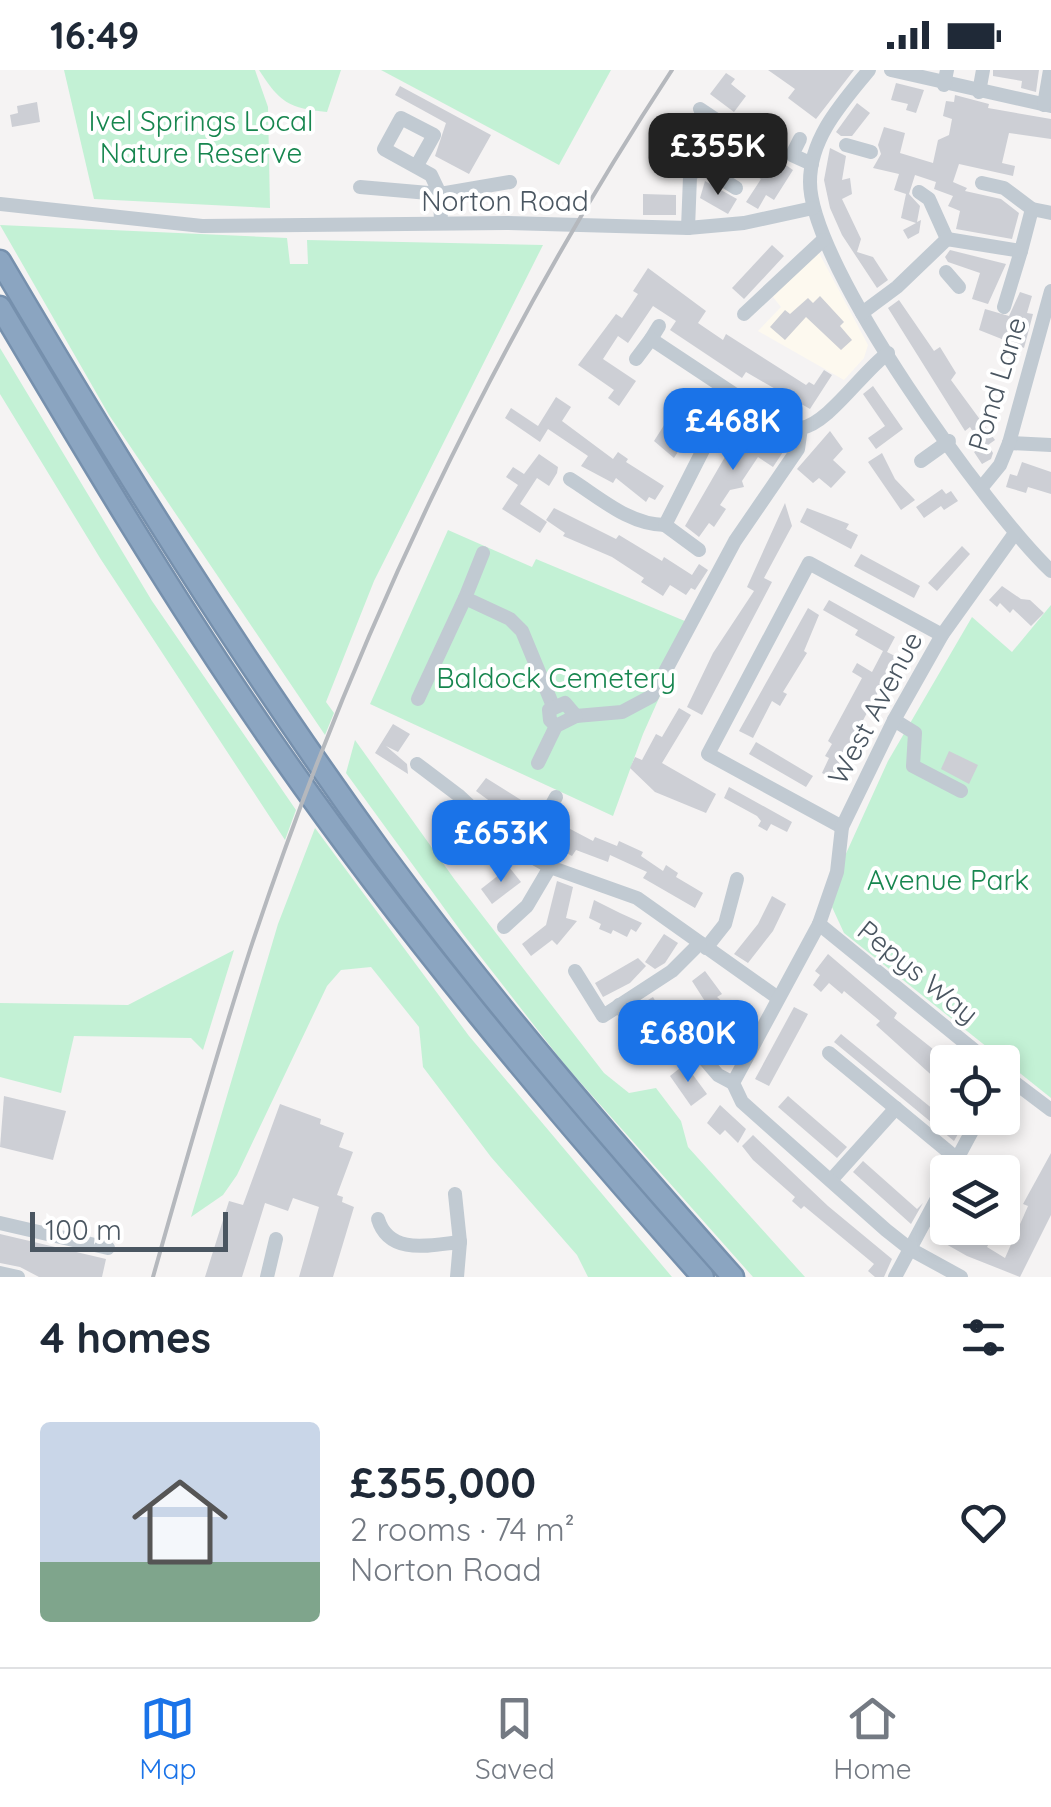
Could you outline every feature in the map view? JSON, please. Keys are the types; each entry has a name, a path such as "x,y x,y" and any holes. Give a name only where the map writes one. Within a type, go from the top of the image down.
{"highway":[{"path":"0,261 156,520 290,724 383,854 577,1099 733,1277"},
{"path":"0,307 136,533 268,736 457,990 558,1114 703,1277"}],"street":[{"path":"869,70 823,133 812,164 813,208 823,240 862,313 948,441 1014,534 1051,571"},
{"path":"891,70 946,78 980,92 1047,105 1050,70"},
{"path":"980,92 983,70"},
{"path":"688,228 688,184 724,125 700,109"},
{"path":"823,133 871,152"},
{"path":"800,139 792,155 812,164"},
{"path":"670,151 736,188"},
{"path":"416,167 431,175 440,194 441,223"},
{"path":"360,187 440,194 510,182"},
{"path":"982,183 1004,188 1032,209 1051,213"},
{"path":"862,313 938,264 947,239 929,199 920,192"},
{"name":"Norton Road","path":"0,204 202,226 441,223 688,228 744,223 813,208"},
{"path":"1004,307 1032,209"},
{"path":"947,239 1021,251"},
{"path":"744,314 823,240"},
{"path":"938,264 959,286"},
{"name":"Pond Lane","path":"982,487 994,474 1009,442 1050,299"},
{"path":"636,360 655,332 737,396 801,428 818,423 857,378 888,353"},
{"path":"665,525 706,444 737,396"},
{"path":"538,764 556,726 576,716 622,712 652,696 735,541 798,449 801,428"},
{"path":"921,461 948,441"},
{"path":"1009,442 1051,445"},
{"path":"570,479 627,515 652,525 665,525 699,550"},
{"name":"West Avenue","path":"733,1083 820,924 836,872 842,827 894,720 942,635 1014,534"},
{"path":"418,699 466,598 483,552"},
{"path":"842,827 708,754 809,563 942,635"},
{"path":"466,598 510,619 522,631 552,706 550,720 556,726"},
{"path":"552,706 565,703 576,716"},
{"path":"894,720 916,734 912,766 962,792"},
{"path":"417,764 525,854 637,898 778,998"},
{"path":"525,854 556,797"},
{"path":"441,836 475,813"},
{"path":"504,927 527,906 550,867"},
{"path":"575,972 603,1016 672,971 725,924 738,878"},
{"name":"Pepys Way","path":"820,924 968,1045"},
{"path":"619,1005 644,1041"},
{"path":"694,1046 718,1075 733,1083 742,1102 910,1249 961,1277"},
{"path":"828,1053 950,1153"},
{"path":"1020,1086 1051,1110"},
{"path":"832,1180 896,1108"},
{"path":"455,1194 460,1242 458,1277"},
{"path":"896,1277 930,1211"},
{"path":"378,1220 388,1237 414,1247 460,1242"},
{"path":"0,1223 108,1248"},
{"path":"266,1277 276,1239"},
{"path":"0,1273 18,1277"}],"shaded area":[{"path":"818,251 868,345 864,358 844,380 758,331 781,307 773,297"}],"green space":[{"name":"Ivel Springs Local Nature Reserve","path":"64,70 255,70 268,107 270,208 94,199"},
{"path":"259,70 341,70 327,112 287,102"},
{"path":"381,70 611,70 559,165"},
{"path":"0,225 287,238 290,264 308,264 307,240 543,245 374,581 326,702 334,713 325,735 109,415"},
{"path":"0,348 152,601 296,810 285,840 100,558 0,394"},
{"name":"Baldock Cemetery","path":"448,530 532,567 536,559 692,624 643,734 613,816 370,704"},
{"name":"Avenue Park","path":"1051,605 1051,1098 1020,1073 1020,1045 985,1045 844,933 832,907 844,858 888,761 972,617 1012,652"},
{"path":"355,740 455,880 604,1073 629,1093 656,1088 681,1121 688,1147 805,1277 753,1277 565,1065 346,773"},
{"path":"315,828 469,1036 672,1277 588,1277 577,1255 491,1157 423,1067 419,1027 371,967 341,970 327,986 237,1175 223,1195 191,1217 278,924"},
{"path":"234,950 203,1050 191,1038 74,1036 61,1093 0,1077 0,1003 128,1005"}],"building":[{"path":"768,70 854,70 816,119 788,98 795,89"},
{"path":"993,70 1039,70 1036,92 1021,88 1022,81 993,76"},
{"path":"726,73 735,79 731,84 746,96 734,112 710,94"},
{"path":"896,83 924,90 916,113 906,110 908,104 891,100"},
{"path":"400,86 491,135 469,174 435,156 446,123 395,95"},
{"path":"955,95 989,104 988,108 1051,119 1051,139 1009,133 1002,163 1015,166 1013,176 959,164 953,182 967,188 965,191 1001,199 1019,213 1012,239 956,229 960,211 948,206 953,196 934,189 936,182 915,175 909,194 920,206 917,222 921,220 919,233 908,239 903,230 916,223 901,218 906,194 894,190 899,174 873,168 881,154 878,145 884,127 905,133 900,153 933,163 938,140 949,135 952,119 943,116 946,101 954,102"},
{"path":"37,102 40,122 12,127 10,115 18,113 17,106"},
{"path":"857,103 870,113 852,136 841,136 836,132"},
{"path":"734,129 793,170 774,200 766,195 758,209 746,202 761,179 719,153"},
{"path":"830,148 846,156 842,180 850,178 852,194 842,199 861,239 857,252 873,257 888,280 877,288 842,235 830,208 824,180"},
{"path":"705,181 737,199 728,214 700,198"},
{"path":"643,194 676,195 676,215 643,215"},
{"path":"772,245 784,256 744,299 732,288"},
{"path":"950,250 1006,264 988,304 972,299 980,273 948,262 945,257"},
{"path":"648,268 706,311 698,323 723,340 726,334 806,385 814,385 824,370 832,375 810,409 746,372 742,378 670,330 676,321 653,306 628,343 618,336 603,359 636,381 619,406 608,398 614,390 578,365 616,314 622,318 638,294 633,291"},
{"path":"1020,292 1032,296 1027,313 1033,314 1024,348 979,330 985,309 1009,316"},
{"path":"820,296 844,322 840,326 852,340 841,350 806,317 785,340 770,327 785,310 790,314 808,298 813,303"},
{"path":"899,300 934,351 940,347 956,373 951,380 995,440 988,445 993,453 991,459 982,464 974,452 982,447 970,427 965,431 888,308"},
{"path":"873,386 903,429 876,449 868,438 885,426 863,394"},
{"path":"687,389 701,398 696,414 700,417 674,458 654,441"},
{"path":"556,397 571,407 562,421 613,459 618,452 628,459 626,462 664,486 655,500 649,497 646,502 616,478 613,483 581,466 588,456 548,429 540,442 505,418 511,408 538,426"},
{"path":"739,419 781,445 778,449 783,452 773,467 758,457 742,481 744,487 730,490 720,505 726,509 714,527 709,523 699,537 685,526 733,443 726,438"},
{"path":"830,431 843,449 833,460 846,472 831,488 819,478 813,483 797,469"},
{"path":"882,453 895,479 915,500 901,510 868,462"},
{"path":"539,454 558,467 557,473 549,486 537,478 520,504 547,522 540,533 502,509 518,485 506,477 513,467 524,474"},
{"path":"1022,462 1051,472 1051,494 1028,487 1026,493 1006,487 1010,474 1017,476"},
{"path":"942,489 946,494 951,491 958,501 944,510 941,506 924,518 916,507"},
{"path":"785,503 792,526 764,578 772,582 702,715 687,707 713,653 754,591 747,587"},
{"path":"554,508 616,539 619,535 692,575 699,564 708,570 695,590 691,588 686,595 670,585 663,596 612,557 563,536 565,533 546,520"},
{"path":"807,508 849,524 846,529 858,535 851,549 800,522"},
{"path":"962,546 970,554 937,591 928,583"},
{"path":"861,554 920,586 914,598 854,566"},
{"path":"1002,586 1021,599 1030,600 1044,613 1031,626 1013,609 1010,613 1000,603 997,607 989,600"},
{"path":"829,600 895,637 887,652 897,657 832,778 822,773 829,758 825,756 832,744 828,741 862,678 852,672 857,663 872,672 883,651 855,635 858,630 823,610"},
{"path":"808,608 819,615 804,651 807,653 783,692 787,694 780,706 772,701 753,738 739,731"},
{"path":"679,708 691,715 662,763 716,794 706,813 655,792 630,768 635,757 642,760 656,734 662,737"},
{"path":"393,724 410,734 398,752 386,746 407,764 408,774 375,753"},
{"path":"756,742 813,776 806,787 749,754"},
{"path":"949,751 978,765 969,784 941,769"},
{"path":"486,778 529,805 527,810 535,814 526,829 512,823 514,819 476,791"},
{"path":"729,787 792,822 787,832 771,824 767,831 758,826 761,821 757,816 724,798"},
{"path":"555,821 593,841 595,837 617,846 619,841 643,852 641,856 663,871 666,865 678,873 676,877 703,893 695,908 643,878 647,872 610,855 608,862 576,850 572,856 544,841"},
{"path":"509,867 521,882 492,904 481,889"},
{"path":"557,881 573,887 566,918 577,921 557,945 552,940 531,956 522,944 546,925"},
{"path":"772,896 786,904 773,931 748,963 734,954 758,924"},
{"path":"594,900 642,923 636,932 631,929 627,937 599,929 601,924 589,918"},
{"path":"664,934 678,943 665,963 655,969 645,962"},
{"path":"828,954 897,1013 894,1018 930,1047 930,1074 876,1025 880,1021 844,991 842,994 829,983 821,992 813,985 820,975 815,971"},
{"path":"638,958 646,966 630,983 603,997 595,983"},
{"path":"705,971 722,994 717,997 748,1025 737,1037 717,1020 692,981"},
{"path":"653,997 672,1030 654,1037 638,1006"},
{"path":"794,1007 808,1014 769,1086 755,1079"},
{"path":"841,1034 930,1107 930,1121 834,1042"},
{"path":"685,1064 707,1094 691,1106 670,1076"},
{"path":"4,1096 66,1111 53,1160 0,1147"},
{"path":"788,1096 847,1147 837,1158 778,1107"},
{"path":"280,1104 321,1119 320,1124 344,1133 339,1147 353,1152 337,1195 354,1207 333,1277 299,1277 319,1207 293,1198 288,1211 265,1203 242,1277 205,1277 229,1201 243,1205"},
{"path":"720,1105 746,1129 738,1143 725,1130 720,1135 707,1123"},
{"path":"753,1135 828,1206 892,1259 884,1277 875,1277 868,1271 874,1264 804,1206 801,1209 792,1201 795,1197 753,1160 742,1146"},
{"path":"1051,1153 1051,1215 1020,1277 948,1245 988,1245 1005,1258 1011,1245 1020,1245 1020,1224 1028,1206 1023,1204"},
{"path":"863,1161 917,1209 923,1203 911,1224 853,1172"},
{"path":"0,1234 106,1259 102,1277 39,1277 0,1263"}],"railway":[{"path":"153,1277 250,950 290,835 381,608 487,386 607,173 672,70"}]}
